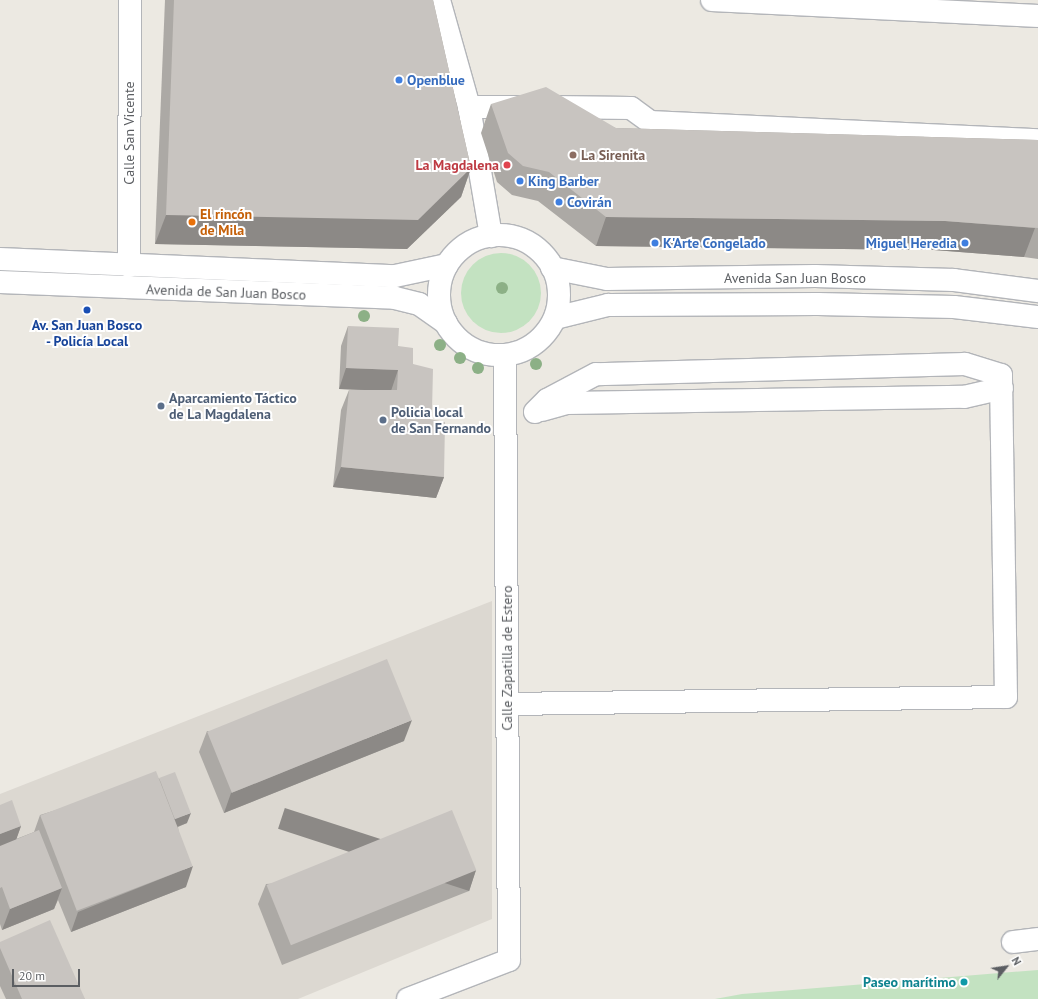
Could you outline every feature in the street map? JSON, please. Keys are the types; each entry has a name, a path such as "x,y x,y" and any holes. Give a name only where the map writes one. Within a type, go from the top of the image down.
{"street":[{"name":"Calle San Vicente","path":"129,266 124,150 130,0"},
{"path":"439,0 469,107 491,236"},
{"path":"712,0 1038,16"},
{"path":"469,107 631,108 650,122 1038,140"},
{"path":"491,236 510,236 527,242 552,268 559,301 555,318 535,343 505,355 471,348 446,323 440,303 440,284 447,265 459,251 491,236"},
{"name":"Avenida de San Juan Bosco","path":"0,259 129,266 395,276 447,265"},
{"name":"Avenida San Juan Bosco","path":"552,268 607,279 954,280 1038,291"},
{"name":"Avenida de San Juan Bosco","path":"0,282 395,298 419,304 446,323"},
{"name":"Avenida San Juan Bosco","path":"555,318 608,305 810,304 954,308 1038,317"},
{"name":"Calle Zapatilla de Estero","path":"408,999 509,960 505,355"},
{"path":"507,704 1006,697 1001,375 965,364 596,374 547,400 535,412"},
{"path":"506,420 567,403 964,396 1002,388"},
{"path":"1014,942 1038,939"}],"shaded area":[{"path":"492,601 492,919 298,999 0,999 0,794"}],"green space":[{"path":"501,253 516,256 529,265 538,278 541,293 538,308 529,321 516,330 501,333 486,330 473,321 464,308 461,293 464,278 473,265 486,256"},
{"name":"Paseo marítimo","path":"1038,970 1038,999 715,999 742,994"}],"building":[{"path":"174,0 433,0 471,168 418,220 166,215"},
{"path":"546,87 616,128 1038,140 1038,228 945,221 606,217 549,172 523,166 508,153 491,104"},
{"name":"Policia local de San Fernando","path":"348,326 399,328 398,346 413,348 413,364 433,369 432,411 410,408 409,415 445,422 444,477 341,467 349,390 397,390 398,370 346,368"},
{"path":"387,659 412,720 232,793 207,732"},
{"path":"156,771 193,866 77,911 40,815"},
{"path":"175,772 191,813 175,819 159,778"},
{"path":"12,800 21,826 0,834 0,805"},
{"path":"452,810 476,870 291,945 267,885"},
{"path":"39,830 62,888 10,909 2,887 0,888 0,846"},
{"path":"50,920 85,999 22,999 0,948 0,942"}],"place":[{"name":"Openblue","path":"399,80"},
{"name":"La Sirenita","path":"573,155"},
{"name":"La Magdalena","path":"507,165"},
{"name":"King Barber","path":"520,181"},
{"name":"Covirán","path":"559,202"},
{"name":"El rincón de Mila","path":"192,222"},
{"name":"K'Arte Congelado","path":"655,243"},
{"name":"Miguel Heredia","path":"965,243"},
{"name":"Av. San Juan Bosco - Policía Local","path":"87,310"},
{"name":"Aparcamiento Táctico de La Magdalena","path":"161,406"},
{"name":"Policia local de San Fernando","path":"383,420"},
{"name":"Paseo marítimo","path":"964,982"}]}
